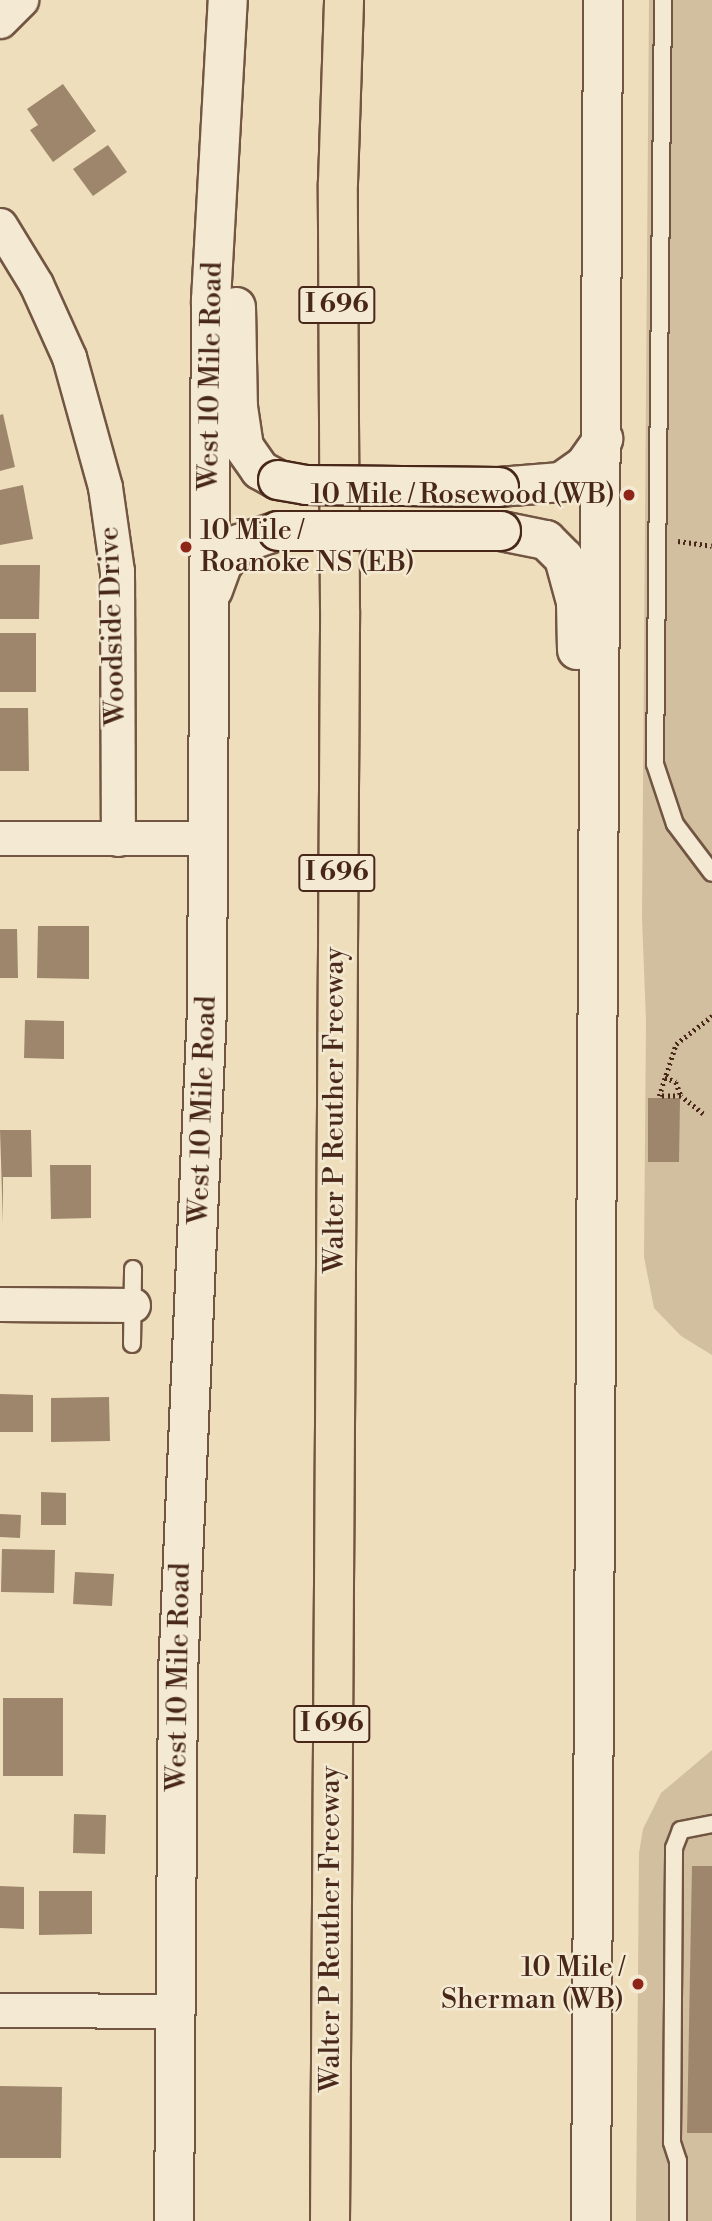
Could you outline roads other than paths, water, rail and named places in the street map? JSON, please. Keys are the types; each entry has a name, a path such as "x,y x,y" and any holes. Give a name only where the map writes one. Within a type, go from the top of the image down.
{"highway":[{"name":"Walter P Reuther Freeway","path":"330,2221 340,610 338,183 344,0"}],"main road":[{"name":"West 10 Mile Road","path":"174,2221 179,1647 203,1159 216,166 228,0"},
{"path":"591,2221 603,439 603,0"},
{"path":"216,166 235,289 240,431 251,460 278,480 306,485 499,487 561,482 585,465 603,439"},
{"path":"209,600 222,565 239,544 278,531 501,531 546,540 569,568 576,602 579,736 599,871"},
{"path":"174,2011 197,2099 202,2221"}],"street":[{"path":"0,21 21,0"},
{"name":"Woodside Drive","path":"0,225 36,284 63,344 105,487 117,571 118,839"},
{"path":"0,838 208,838"},
{"path":"0,1304 133,1304"},
{"path":"0,2010 174,2011"}],"lane":[{"path":"663,0 654,722 658,783 675,824 712,873"},
{"path":"132,1344 134,1269"},
{"path":"678,2221 678,2161 672,2142 674,1848 687,1826 712,1824"}],"place":[{"name":"10 Mile / Rosewood (WB)","path":"629,495"},
{"name":"10 Mile / Roanoke NS (EB)","path":"186,547"},
{"name":"10 Mile / Sherman (WB)","path":"638,1984"}]}
